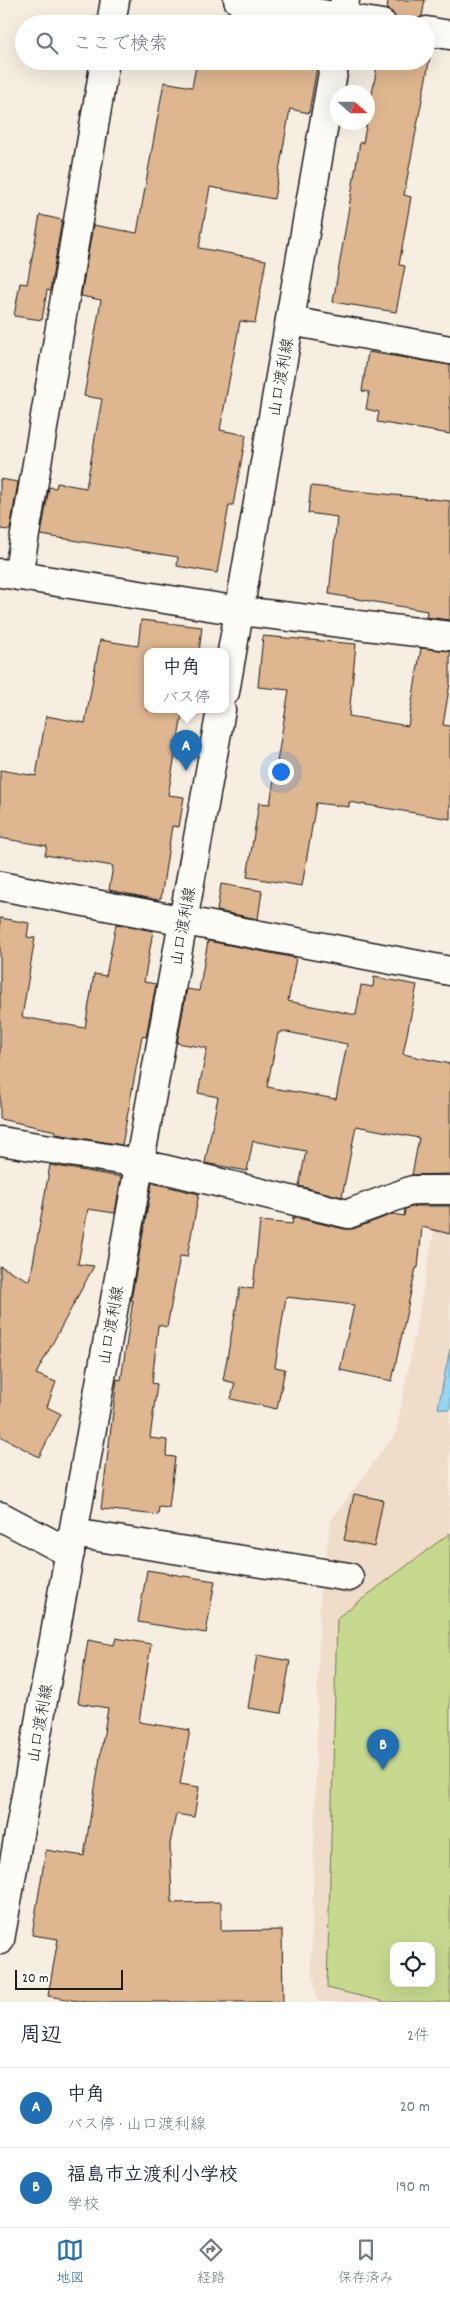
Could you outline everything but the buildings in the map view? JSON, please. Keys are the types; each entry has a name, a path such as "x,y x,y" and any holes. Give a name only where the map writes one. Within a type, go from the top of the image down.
{"street":[{"path":"112,15 115,0"},
{"path":"238,0 343,14"},
{"path":"435,32 450,35"},
{"path":"103,70 9,574 240,611 450,636"},
{"name":"山口渡利線","path":"229,670 333,70"},
{"path":"290,321 450,350"},
{"name":"山口渡利線","path":"0,1940 220,713"},
{"path":"0,886 450,971"},
{"path":"0,1140 139,1163 348,1214 413,1190 450,1190"},
{"path":"0,1516 72,1543 349,1578"}],"shaded area":[{"path":"450,1198 450,2002 317,2002 311,1964 320,1594 331,1520 396,1432 440,1200"}],"green space":[{"path":"450,1533 450,2002 385,2002 327,1988 337,1618"}],"water":[{"path":"450,1349 450,1410 438,1408"}],"place":[{"name":"中角","path":"186,771"},
{"name":"福島市立渡利小学校","path":"383,1770"}]}
